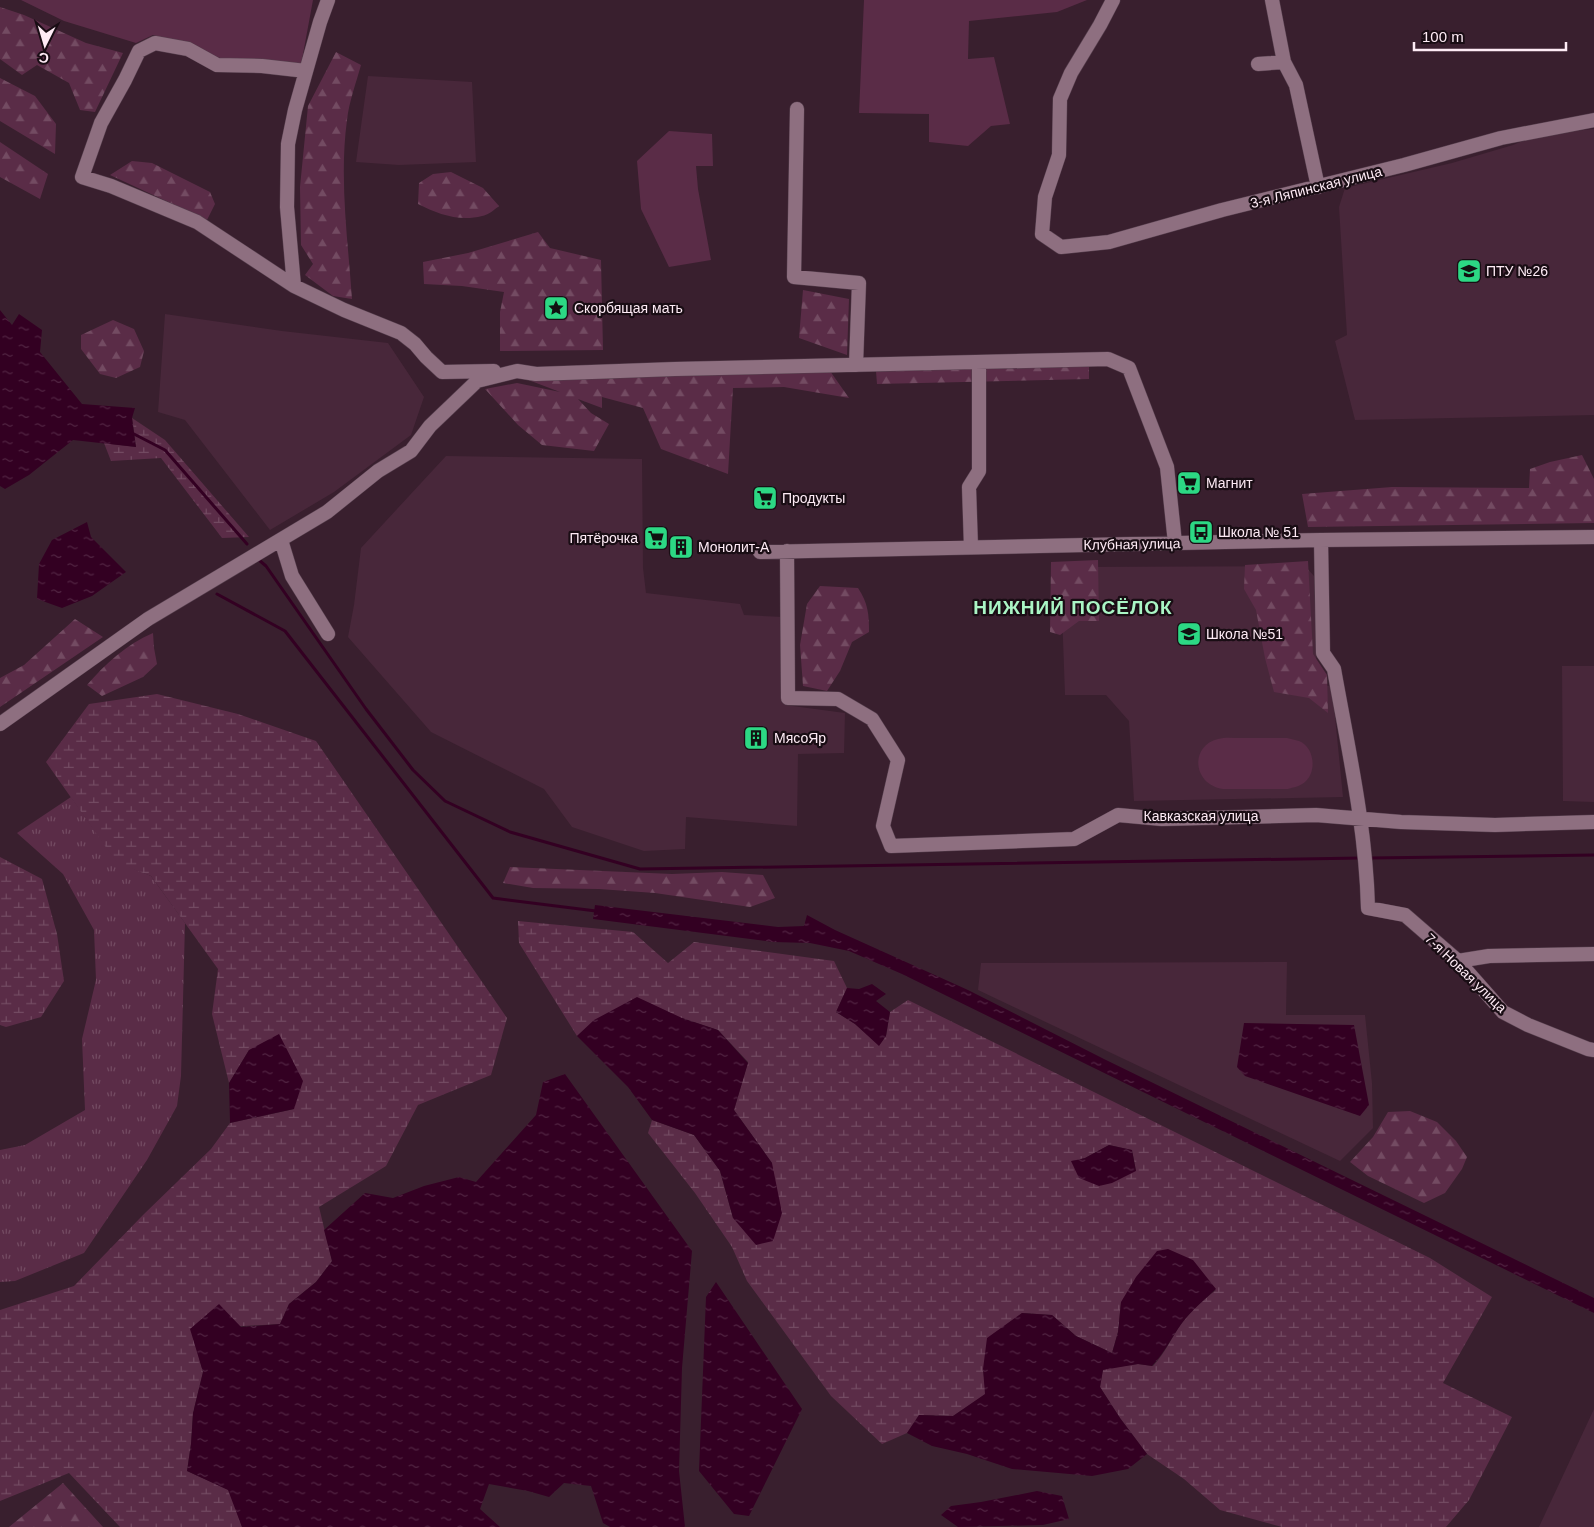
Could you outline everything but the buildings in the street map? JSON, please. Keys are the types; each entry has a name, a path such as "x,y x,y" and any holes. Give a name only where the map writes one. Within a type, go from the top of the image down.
{"street":[{"path":"294,286 287,207 288,144 295,110 328,0"},
{"name":"3-я Ляпинская улица","path":"1113,0 1071,73 1060,99 1059,155 1045,197 1042,234 1061,247 1109,242 1222,210 1404,166 1502,138 1594,120"},
{"path":"1272,0 1284,62 1296,85 1318,186"},
{"path":"306,71 262,66 217,65 188,49 154,43 139,51 102,123 82,177 111,186 197,222 294,286 344,310 402,333 442,372 517,371 536,374 1108,359 1129,368 1167,467 1175,543"},
{"path":"1258,64 1284,62"},
{"path":"797,109 794,277 859,283 856,365"},
{"path":"971,547 969,487 980,471 979,362"},
{"path":"0,724 148,619 326,512 378,470 411,450 430,426 477,381 517,371"},
{"name":"Клубная улица","path":"760,552 1321,540 1594,537"},
{"path":"281,540 292,576 328,634"},
{"path":"1321,540 1323,653 1334,669 1361,818"},
{"name":"Кавказская улица","path":"787,551 788,698 838,699 872,719 898,760 883,826 891,846 1074,839 1118,815 1162,819 1316,814 1401,822 1495,824 1594,822"},
{"name":"7-я Новая улица","path":"1361,818 1367,875 1368,908 1405,916 1458,962 1503,1012 1528,1025 1594,1050"},
{"path":"1458,962 1490,956 1594,954"}],"shaded area":[{"path":"368,76 472,82 476,162 399,165 356,162"},
{"name":"ПТУ №26","path":"1594,129 1594,415 1355,420 1335,341 1347,335 1339,207 1345,188 1452,163 1513,145 1539,134"},
{"path":"165,314 282,331 388,343 424,397 411,435 334,492 270,530 185,420 158,412"},
{"path":"446,456 642,459 643,568 646,593 740,604 744,615 783,617 785,705 845,713 844,753 798,754 797,826 686,817 685,849 644,851 572,827 544,789 431,732 348,637 361,548"},
{"name":"Школа №51","path":"1305,566 1314,576 1317,685 1332,686 1343,797 1134,801 1129,721 1106,695 1065,695 1061,583 1077,567"},
{"path":"1562,666 1594,666 1594,802 1563,801"},
{"path":"1287,962 1286,1015 1365,1015 1372,1083 1373,1128 1340,1161 978,990 981,963"},
{"path":"1594,1409 1594,1527 1539,1527"}],"green space":[{"path":"21,0 313,0 301,65 220,58 153,35 136,43 64,21"},
{"path":"864,0 1087,0 1057,12 969,21 968,59 994,57 1010,124 991,126 968,146 929,142 929,114 859,113"},
{"path":"0,7 24,15 86,43 123,53 95,112 80,110 69,83 37,65 22,75 0,59"},
{"path":"336,52 361,65 348,113 344,164 345,210 352,299 333,296 305,275 313,264 301,245 300,187 308,106"},
{"path":"0,78 35,96 56,124 55,154 0,121"},
{"path":"669,131 712,134 713,166 696,166 698,189 711,260 669,267 641,209 637,161"},
{"path":"0,142 48,174 40,199 0,177"},
{"path":"132,161 152,163 210,192 215,204 207,220 110,175"},
{"path":"451,172 483,188 499,206 484,215 465,218 441,214 418,204 419,183 433,174"},
{"path":"538,232 550,248 601,260 603,350 500,351 500,312 504,292 462,286 424,284 423,262 468,253"},
{"path":"803,290 849,299 847,355 799,338"},
{"path":"113,320 134,329 144,351 140,367 116,378 100,374 81,349 81,335"},
{"path":"1089,366 1089,379 877,384 876,371"},
{"path":"830,371 849,398 784,387 733,388 728,474 661,449 643,408 602,397 602,408 578,399 591,413 609,424 594,451 542,445 518,425 485,389 517,383 560,392 518,376"},
{"path":"132,418 165,440 249,537 222,538 161,458 111,461 104,443 136,447"},
{"path":"1582,455 1594,479 1594,523 1308,527 1302,494 1392,487 1529,488 1530,469 1550,462"},
{"path":"1098,560 1099,621 1079,621 1060,635 1050,632 1051,562"},
{"path":"1308,561 1313,654 1327,675 1328,713 1309,698 1274,692 1265,658 1256,610 1244,589 1245,565"},
{"path":"820,586 858,588 866,604 869,620 869,632 852,642 840,671 827,691 803,686 800,645 807,604"},
{"path":"75,619 103,637 0,707 0,678 24,665"},
{"path":"153,633 157,664 143,677 102,696 87,685 117,655"},
{"path":"157,694 238,714 316,741 507,1018 491,1075 418,1105 386,1166 319,1207 332,1261 316,1282 289,1304 280,1324 191,1329 203,1372 193,1413 187,1471 229,1490 242,1527 120,1527 69,1473 0,1501 0,1310 74,1286 211,1149 230,1123 294,1109 249,1050 229,1083 212,1014 218,969 151,876 117,863 46,762 89,704"},
{"path":"1287,738 1304,744 1311,753 1312,771 1304,783 1298,786 1288,789 1223,789 1213,786 1205,780 1198,765 1202,749 1218,739"},
{"path":"71,797 117,862 151,876 185,923 181,1076 177,1106 147,1160 84,1253 15,1281 0,1282 0,1150 25,1145 85,1110 82,1039 96,980 94,930 63,874 17,833"},
{"path":"0,857 42,879 57,934 64,981 41,1017 6,1027 0,1025"},
{"path":"510,867 672,874 722,872 763,875 775,898 750,907 655,893 599,889 533,888 503,883"},
{"path":"518,921 633,932 668,963 694,942 834,961 847,988 836,1012 855,1024 879,1045 886,1036 890,1012 908,1000 1430,1258 1492,1297 1443,1383 1512,1417 1469,1500 1446,1527 1282,1527 1220,1510 1184,1479 1147,1454 1100,1387 1103,1369 1138,1364 1153,1366 1186,1318 1216,1290 1121,1302 1118,1332 1112,1353 1076,1336 1052,1315 1022,1313 1009,1324 983,1369 986,1394 953,1416 919,1415 907,1433 882,1444 831,1396 747,1281 732,1247 695,1193 648,1133 652,1120 694,1135 720,1171 733,1218 772,1163 734,1110 748,1062 718,1030 682,1018 595,1020 577,1036 519,943","holes":["1109,1145 1132,1150 1136,1171 1071,1162 1085,1158"]},
{"path":"1410,1111 1437,1122 1456,1141 1467,1157 1462,1169 1445,1193 1424,1203 1368,1176 1350,1162 1373,1137 1388,1112"},
{"path":"63,1483 103,1527 9,1527"}],"water":[{"path":"0,310 12,325 19,314 42,330 40,352 82,404 135,408 132,418 136,447 73,440 29,475 5,489 0,486"},
{"path":"87,522 91,537 126,572 92,596 62,608 37,599 39,564 52,540"},
{"path":"595,905 778,927 804,926 807,915 835,930 968,990 1104,1059 1594,1298 1594,1313 902,974 849,951 810,943 773,942 593,919"},
{"path":"872,984 886,994 876,1001 890,1012 886,1036 879,1046 855,1024 836,1012 847,988 859,989"},
{"path":"637,997 682,1018 718,1030 748,1063 734,1110 772,1163 782,1213 773,1241 756,1245 733,1218 720,1171 694,1135 652,1120 628,1087 577,1036 594,1020"},
{"path":"1244,1023 1354,1025 1369,1105 1360,1116 1245,1076 1237,1067"},
{"path":"279,1034 303,1081 294,1109 230,1123 229,1083 249,1050"},
{"path":"565,1074 692,1251 682,1368 679,1471 685,1527 610,1527 603,1523 591,1486 564,1483 549,1497 489,1484 480,1509 500,1527 242,1527 228,1490 187,1471 193,1413 203,1372 190,1329 219,1304 241,1327 280,1324 289,1304 316,1282 332,1261 324,1230 365,1193 393,1198 424,1186 459,1177 476,1182 536,1115 543,1082"},
{"path":"1109,1145 1132,1150 1136,1171 1112,1183 1099,1186 1079,1178 1071,1161 1085,1158"},
{"path":"1168,1249 1193,1260 1216,1289 1186,1318 1152,1366 1138,1364 1103,1370 1100,1387 1147,1454 1128,1469 1092,1476 1012,1469 967,1454 932,1446 907,1433 919,1415 953,1416 985,1394 983,1369 987,1338 1022,1313 1052,1315 1076,1336 1112,1353 1118,1332 1121,1302 1136,1277 1157,1251"},
{"path":"716,1282 802,1409 749,1516 734,1514 699,1471 706,1297"},
{"path":"1037,1491 1062,1496 1069,1519 1043,1525 958,1527 941,1515 951,1506"}],"waterway":[{"path":"132,433 165,450 247,544"},
{"path":"259,560 266,566 366,709 413,770 445,801 510,832 640,869 1361,858"},
{"path":"217,594 285,631 493,898 596,911"},
{"path":"1370,858 1594,855"}],"place":[{"name":"ПТУ №26","path":"1469,271"},
{"name":"Скорбящая мать","path":"556,308"},
{"name":"Магнит","path":"1189,483"},
{"name":"Продукты","path":"765,498"},
{"name":"Школа № 51","path":"1201,532"},
{"name":"Пятёрочка","path":"656,538"},
{"name":"Монолит-А","path":"681,547"},
{"name":"Школа №51","path":"1189,634"},
{"name":"МясоЯр","path":"756,738"}],"district":[{"name":"НИЖНИЙ ПОСЁЛОК","path":"1073,607"}]}
